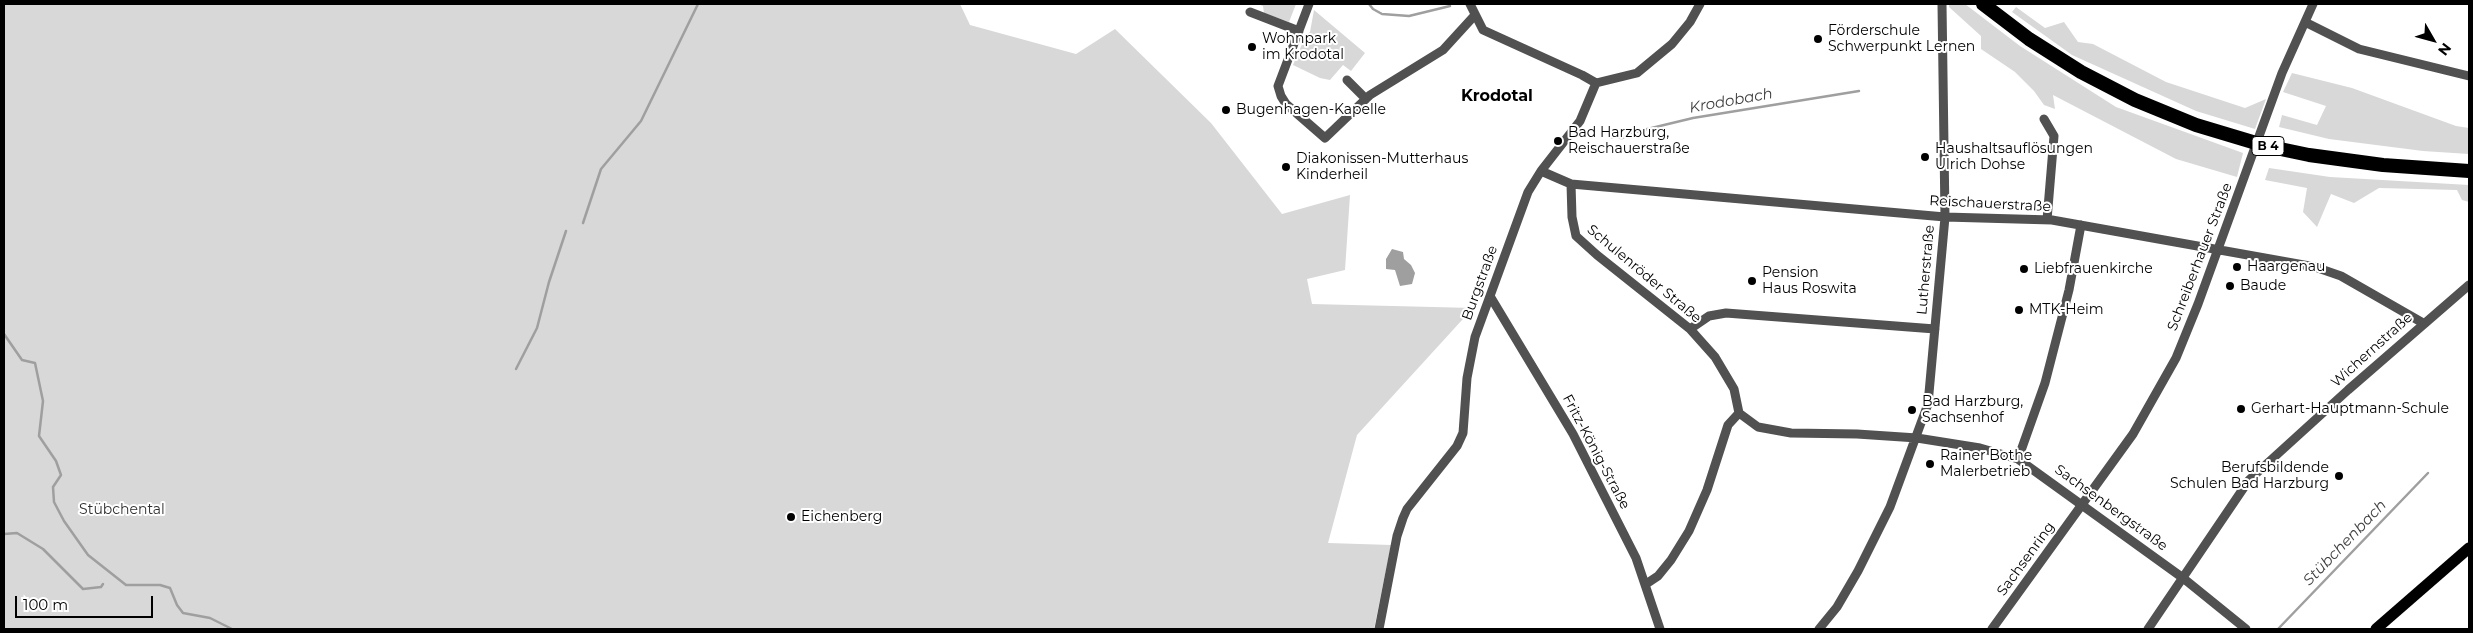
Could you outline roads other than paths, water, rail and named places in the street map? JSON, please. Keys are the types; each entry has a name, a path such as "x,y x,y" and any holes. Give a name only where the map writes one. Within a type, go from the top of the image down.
{"highway":[{"name":"B 4","path":"1983,4 2028,39 2081,72 2141,103 2196,125 2266,146 2318,156 2384,165 2469,171"}],"main road":[{"path":"2376,629 2469,548"}],"street":[{"path":"1310,4 1278,86 1280,96 1325,138 1366,99 1395,77 1443,50 1475,15"},
{"path":"1470,4 1483,30 1596,83 1637,72 1672,44 1690,22 1700,4"},
{"name":"Lutherstraße","path":"1819,629 1836,607 1858,571 1890,507 1928,404 1945,217 1942,4"},
{"name":"Schreiberhauer Straße","path":"2083,504 2133,434 2176,358 2198,304 2282,73 2313,4"},
{"path":"1250,12 1299,31"},
{"path":"2305,22 2359,48 2469,76"},
{"path":"1347,80 1366,99"},
{"name":"Burgstraße","path":"1379,629 1397,536 1403,518 1407,509 1457,446 1462,433 1469,370 1476,337 1528,192 1541,171 1580,121 1596,83"},
{"path":"2044,120 2054,136 2047,220"},
{"name":"Reischauerstraße","path":"1541,171 1571,184 1945,217 2047,220 2081,225 2315,266 2341,276 2423,323"},
{"name":"Schulenröder Straße","path":"1571,184 1572,217 1576,236 1597,256 1690,329 1715,357 1734,389 1739,413"},
{"path":"2018,459 2045,383 2069,290 2081,225"},
{"name":"Wichernstraße","path":"2183,578 2249,480 2423,323 2469,285"},
{"name":"Fritz-König-Straße","path":"1490,296 1573,434 1636,558 1660,629"},
{"path":"1690,329 1709,316 1726,314 1935,329"},
{"path":"1646,584 1658,576 1671,560 1689,531 1707,490 1728,425 1739,413"},
{"name":"Sachsenbergstraße","path":"1739,413 1758,427 1792,434 1857,434 1917,438 1980,448 2018,459 2083,504 2183,578 2246,629"},
{"name":"Sachsenring","path":"1992,629 2083,504"},
{"path":"2148,629 2183,578"}],"waterway":[{"path":"583,223 601,169 641,121 698,4"},
{"name":"Krodobach","path":"1369,4 1373,9 1382,14 1409,16 1450,6"},
{"name":"Krodobach","path":"1609,137 1622,138 1635,132 1693,118 1859,91"},
{"path":"516,369 537,328 549,282 566,231"},
{"name":"Stübchenbach","path":"4,334 22,360 35,363 43,401 39,436 56,461 61,475 53,487 54,502 64,521 88,555 126,585 160,585 170,588 177,605 183,613 210,618 232,629"},
{"name":"Stübchenbach","path":"2278,629 2428,473"},
{"path":"4,534 17,533 43,549 83,589 101,587 103,584"}],"place":[{"name":"Förderschule Schwerpunkt Lernen","path":"1818,39"},
{"name":"Wohnpark im Krodotal","path":"1252,47"},
{"name":"Bugenhagen-Kapelle","path":"1226,110"},
{"name":"Bad Harzburg, Reischauerstraße","path":"1558,141"},
{"name":"Haushaltsauflösungen Ulrich Dohse","path":"1925,157"},
{"name":"Diakonissen-Mutterhaus Kinderheil","path":"1286,167"},
{"name":"Haargenau","path":"2237,267"},
{"name":"Liebfrauenkirche","path":"2024,269"},
{"name":"Pension Haus Roswita","path":"1752,281"},
{"name":"Baude","path":"2230,286"},
{"name":"MTK-Heim","path":"2019,310"},
{"name":"Gerhart-Hauptmann-Schule","path":"2241,409"},
{"name":"Bad Harzburg, Sachsenhof","path":"1912,410"},
{"name":"Rainer Bothe Malerbetrieb","path":"1930,464"},
{"name":"Berufsbildende Schulen Bad Harzburg","path":"2339,476"},
{"name":"Eichenberg","path":"791,517"}],"district":[{"name":"Krodotal","path":"1497,96"}],"park label":[{"name":"Stübchental","path":"122,510"}]}
